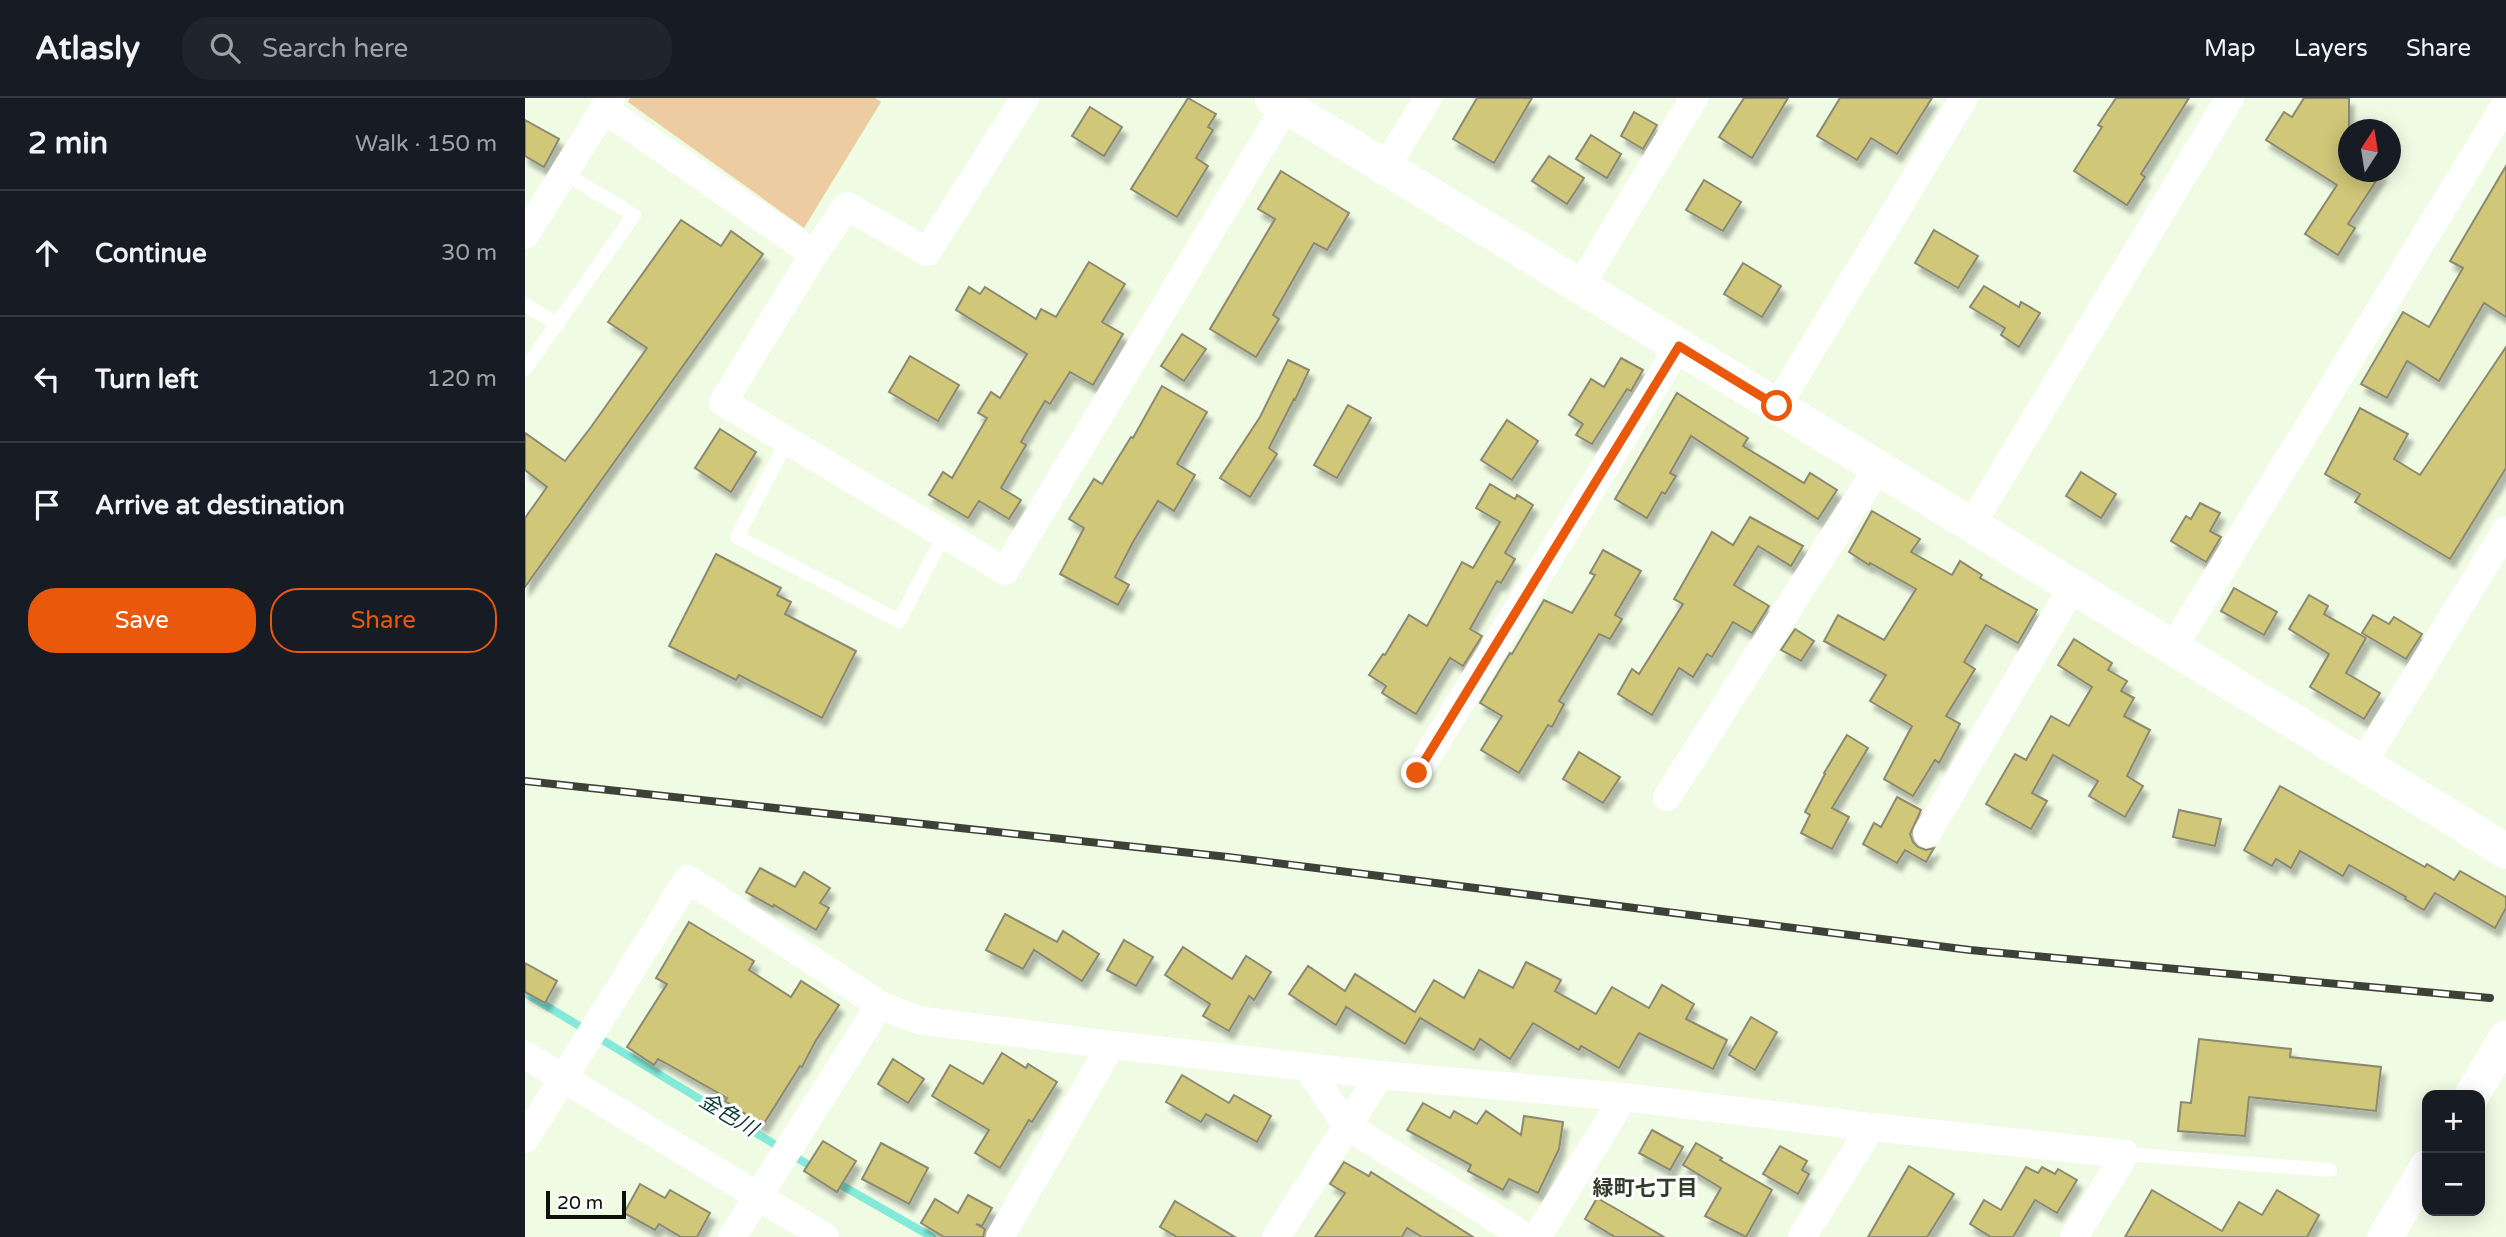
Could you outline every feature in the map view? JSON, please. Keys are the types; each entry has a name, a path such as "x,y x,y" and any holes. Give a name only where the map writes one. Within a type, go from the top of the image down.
{"street":[{"path":"1025,98 927,252 847,205 723,402 1005,571 1279,102 2506,851"},
{"path":"1386,167 1428,98"},
{"path":"1580,286 1694,98"},
{"path":"1777,406 1965,98"},
{"path":"1971,525 2230,98"},
{"path":"525,235 607,104 814,254"},
{"path":"2173,648 2506,104"},
{"path":"1417,773 1679,346"},
{"path":"1667,797 1878,468"},
{"path":"2363,763 2506,530"},
{"path":"1927,833 2073,586"},
{"path":"525,1139 688,879 880,1005 918,1020 1307,1067 1624,1097 2125,1154 2074,1237"},
{"path":"732,1237 880,1005"},
{"path":"2475,1090 2506,1038"},
{"path":"1000,1237 1111,1045"},
{"path":"525,1055 825,1237"},
{"path":"1307,1067 1347,1126 1526,1237"},
{"path":"1276,1237 1380,1075"},
{"path":"1537,1237 1624,1097"},
{"path":"1802,1237 1871,1127"},
{"path":"2385,1237 2422,1175"}],"lane":[{"path":"525,369 634,215 564,173"},
{"path":"525,305 558,324"},
{"path":"787,441 737,537 899,621 944,534"},
{"path":"2125,1154 2330,1170"}],"shaded area":[{"path":"630,98 875,98 881,102 804,228 628,102"}],"building":[{"path":"1188,98 1216,114 1208,127 1213,130 1196,158 1208,166 1177,217 1131,189"},
{"path":"1477,98 1532,98 1494,163 1453,139"},
{"path":"1744,98 1788,98 1752,158 1719,137"},
{"path":"1840,98 1932,98 1897,154 1871,138 1857,160 1817,136"},
{"path":"2116,98 2189,98 2141,174 2145,177 2127,205 2074,171 2102,127 2098,125"},
{"path":"2304,98 2349,98 2349,119 2338,119 2338,182 2375,182 2348,224 2355,228 2338,255 2305,234 2337,185 2266,140 2284,112 2292,117"},
{"path":"1090,107 1122,127 1104,156 1072,136"},
{"path":"1634,112 1657,125 1643,149 1621,136"},
{"path":"525,120 559,139 544,167 525,156"},
{"path":"1591,135 1621,154 1607,178 1576,159"},
{"path":"1549,156 1584,178 1567,204 1532,181"},
{"path":"2506,166 2506,317 2484,303 2439,381 2407,361 2387,398 2361,384 2403,312 2429,327 2463,268 2450,261"},
{"path":"1281,171 1349,213 1327,250 1314,243 1273,315 1279,319 1256,357 1210,329 1275,219 1258,209"},
{"path":"1704,180 1741,202 1723,231 1686,210"},
{"path":"681,220 721,246 731,231 763,254 525,587 525,518 547,487 525,470 525,433 565,461 591,427 647,348 608,322"},
{"path":"1934,230 1978,256 1958,288 1915,263"},
{"path":"1089,262 1125,284 1102,322 1123,334 1093,385 1070,372 1050,404 1045,401 1021,442 1026,445 1001,488 1021,500 1009,519 979,501 968,518 929,495 943,472 952,478 987,418 978,413 991,392 1000,398 1027,354 956,310 969,287 980,294 985,287 1036,319 1041,309 1056,317"},
{"path":"1743,263 1781,286 1762,317 1724,294"},
{"path":"1984,286 2019,307 2021,302 2040,313 2019,347 2001,335 2005,328 1970,307"},
{"path":"1182,334 1206,349 1184,381 1161,366"},
{"path":"2506,347 2506,468 2450,559 2355,502 2360,494 2325,474 2360,408 2408,434 2394,459 2420,475"},
{"path":"910,356 959,385 938,421 889,392"},
{"path":"1621,358 1643,370 1631,391 1627,389 1592,444 1576,435 1583,424 1569,415 1591,379 1604,387"},
{"path":"1288,360 1309,370 1269,448 1277,454 1250,497 1220,478 1260,417"},
{"path":"1162,386 1207,412 1177,464 1195,475 1174,511 1158,501 1133,542 1115,577 1129,585 1118,605 1060,574 1084,528 1069,519 1094,479 1102,484 1131,437 1133,438"},
{"path":"1677,393 1748,438 1743,446 1804,483 1810,473 1837,490 1818,519 1691,436 1670,473 1676,476 1665,494 1662,492 1647,518 1615,499"},
{"path":"1348,405 1371,418 1337,478 1314,465"},
{"path":"1507,420 1538,441 1512,480 1481,460"},
{"path":"720,429 756,452 731,492 695,468"},
{"path":"2081,472 2116,494 2101,518 2066,496"},
{"path":"1490,484 1515,499 1517,495 1533,505 1505,553 1515,559 1501,583 1497,581 1470,629 1482,636 1463,666 1450,658 1416,714 1382,693 1386,686 1369,675 1383,654 1385,655 1409,615 1427,626 1462,562 1473,568 1500,522 1476,508"},
{"path":"2200,503 2220,513 2210,531 2221,537 2206,562 2171,541 2186,516 2191,519"},
{"path":"1872,511 1920,539 1911,552 1952,575 1960,561 1982,575 1980,578 2037,610 2018,643 1986,625 1964,662 1975,669 1946,716 1960,724 1939,763 1935,760 1913,796 1884,779 1912,726 1870,701 1886,675 1824,641 1838,615 1884,640 1916,589 1849,552"},
{"path":"1750,517 1803,546 1791,566 1758,546 1734,585 1769,606 1752,633 1733,622 1712,657 1707,654 1693,677 1679,668 1652,715 1618,694 1632,669 1639,674 1683,604 1674,599 1712,532 1733,545"},
{"path":"1603,550 1641,571 1615,615 1622,619 1610,639 1599,634 1559,701 1564,704 1552,727 1548,725 1519,773 1481,750 1502,716 1480,703 1544,600 1572,613 1595,575 1590,573"},
{"path":"716,554 781,588 777,595 791,602 785,614 856,651 822,718 739,675 736,680 669,646"},
{"path":"2234,588 2277,612 2264,635 2221,611"},
{"path":"2309,595 2328,606 2324,614 2366,638 2346,673 2380,693 2364,719 2310,687 2329,654 2289,629"},
{"path":"2373,615 2389,624 2394,617 2422,634 2406,659 2362,633"},
{"path":"1795,629 1814,641 1801,661 1781,650"},
{"path":"2074,639 2112,663 2108,670 2127,681 2121,691 2134,698 2124,716 2150,730 2127,776 2143,786 2125,817 2089,796 2098,781 2053,755 2032,793 2047,801 2031,829 1986,804 2015,754 2026,760 2051,716 2069,726 2092,687 2058,665"},
{"path":"1847,735 1868,748 1832,808 1849,817 1832,849 1801,833 1810,815 1805,812"},
{"path":"1579,752 1620,777 1603,803 1563,779"},
{"path":"2280,786 2425,867 2427,864 2454,880 2460,871 2506,897 2506,908 2495,928 2435,893 2424,910 2349,865 2343,876 2300,851 2291,868 2276,859 2272,866 2244,850"},
{"path":"1897,797 1921,810 1910,834 1918,847 1926,850 1934,848 1926,862 1905,850 1897,863 1863,844 1874,823 1881,827"},
{"path":"2179,810 2221,819 2215,846 2173,837"},
{"path":"760,868 795,887 804,872 830,888 820,903 829,908 816,930 746,892"},
{"path":"1005,914 1057,942 1063,931 1099,954 1082,981 1034,950 1023,969 986,950"},
{"path":"689,922 754,961 749,970 791,997 801,981 839,1005 763,1125 725,1101 727,1098 658,1059 654,1065 627,1047 667,984 656,978"},
{"path":"1124,940 1153,957 1136,986 1107,970"},
{"path":"1183,947 1232,979 1246,956 1271,972 1254,1000 1249,996 1229,1031 1203,1016 1210,1004 1165,975"},
{"path":"1526,962 1561,980 1555,991 1596,1014 1612,987 1649,1008 1662,985 1694,1004 1686,1019 1727,1040 1713,1069 1639,1033 1619,1068 1581,1046 1579,1050 1533,1023 1510,1059 1480,1039 1474,1050 1420,1018 1405,1044 1346,1007 1336,1025 1289,994 1308,966 1345,991 1355,974 1415,1012 1434,980 1464,998 1479,970 1513,988"},
{"path":"525,963 557,981 545,1003 525,992"},
{"path":"1751,1017 1777,1032 1755,1070 1729,1055"},
{"path":"2199,1039 2291,1049 2290,1057 2381,1067 2376,1111 2249,1097 2245,1136 2178,1131 2181,1102 2191,1103"},
{"path":"1002,1053 1026,1068 1028,1064 1057,1082 1032,1122 1029,1120 1000,1168 975,1153 989,1130 932,1096 950,1065 983,1084"},
{"path":"893,1059 924,1079 908,1103 878,1084"},
{"path":"1182,1075 1229,1103 1234,1095 1271,1116 1257,1142 1206,1114 1201,1122 1166,1102"},
{"path":"1423,1103 1450,1118 1454,1111 1477,1124 1486,1111 1521,1135 1524,1116 1563,1122 1559,1149 1538,1193 1509,1179 1503,1190 1468,1171 1471,1165 1407,1130"},
{"path":"1652,1130 1683,1147 1670,1170 1639,1153"},
{"path":"823,1141 856,1161 837,1192 804,1171"},
{"path":"881,1143 928,1168 909,1204 862,1179"},
{"path":"1696,1143 1772,1190 1746,1237 1705,1216 1721,1188 1683,1165"},
{"path":"1780,1146 1807,1161 1802,1170 1809,1174 1798,1194 1763,1174"},
{"path":"1344,1162 1369,1176 1371,1172 1473,1237 1422,1237 1407,1228 1402,1237 1315,1237 1345,1193 1330,1184"},
{"path":"1909,1166 1954,1194 1927,1237 1868,1237"},
{"path":"2026,1167 2038,1173 2042,1167 2055,1174 2058,1169 2077,1180 2057,1213 2035,1200 2013,1237 1991,1237 1970,1224 1984,1200 2001,1210"},
{"path":"640,1184 665,1198 670,1190 710,1213 697,1237 681,1237 659,1224 655,1230 624,1213"},
{"path":"2152,1190 2222,1231 2239,1202 2262,1215 2277,1190 2319,1215 2307,1237 2125,1237"},
{"path":"968,1195 992,1208 982,1226 976,1224 985,1229 983,1237 944,1237 921,1223 935,1199 958,1213"},
{"path":"1597,1198 1664,1237 1615,1237 1585,1219"},
{"path":"1175,1201 1235,1237 1177,1237 1160,1227"}],"waterway":[{"name":"金色川","path":"525,993 817,1170"},
{"name":"金色川","path":"834,1181 932,1237"}],"railway":[{"path":"525,781 1228,857 1970,950 2490,998"}],"district":[{"name":"緑町七丁目","path":"1645,1188"}],"route":[{"path":"1417,773 1679,346 1777,406"}]}
